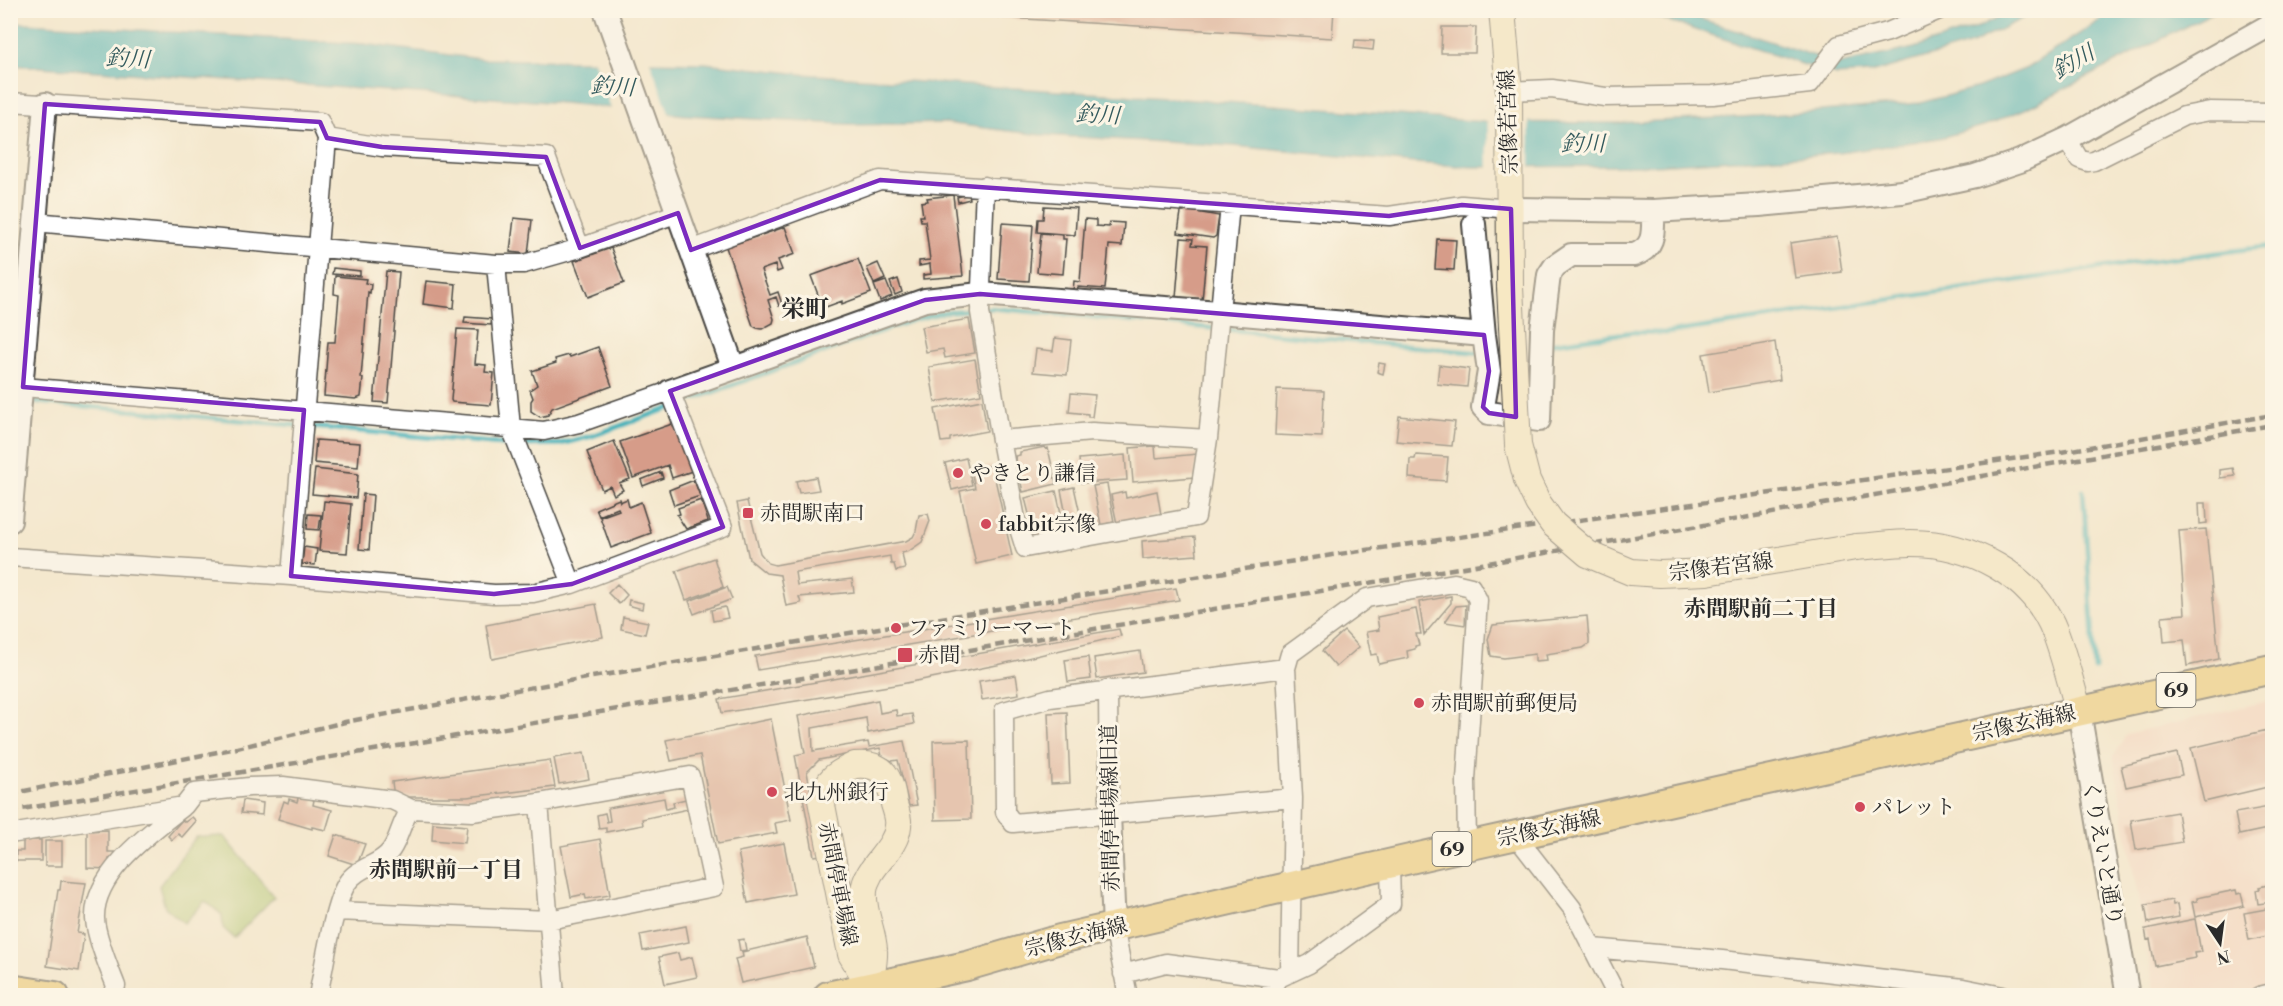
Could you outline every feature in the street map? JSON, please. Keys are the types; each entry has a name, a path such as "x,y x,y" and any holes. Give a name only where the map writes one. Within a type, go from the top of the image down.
{"main road":[{"name":"宗像若宮線","path":"1502,10 1509,94 1510,287 1518,445 1527,480 1538,503 1553,524 1588,554 1631,572 1660,574 1707,572 1856,547 1912,543 1947,547 1972,554 2001,568 2017,579 2041,606 2054,631 2079,711"},
{"name":"宗像玄海線","path":"828,996 967,966 1060,939 1467,846 2272,669"},
{"name":"赤間停車場線","path":"859,765 878,767 887,776 892,790 898,826 893,840 869,875 864,888 864,901 874,950 870,986 851,954 821,800 827,783 836,774 859,765"},
{"path":"10,990 55,996"}],"street":[{"path":"604,10 733,367"},
{"path":"1509,94 1552,89 1605,97 1713,95 1810,84 1839,45 1888,32 1939,10"},
{"path":"691,250 880,180 1389,216 1462,204 1510,200 1653,211 1759,205 1902,192 1975,176 2020,161 2067,139 2272,24"},
{"path":"10,102 320,122 327,138 291,576"},
{"path":"10,521 45,104"},
{"path":"2067,139 2079,159 2088,162 2184,116 2210,111 2272,111"},
{"path":"327,138 382,147 546,157 580,248"},
{"path":"985,186 980,312 1016,519 1025,548 1196,517 1208,440 1230,205"},
{"path":"1474,224 1489,370 1483,407 1489,413 1539,420 1542,330 1549,275 1555,266 1571,255 1634,255 1642,252 1649,247 1653,238 1653,211"},
{"path":"35,222 496,264 524,264 580,248 678,213"},
{"path":"496,264 511,428 572,584"},
{"path":"23,387 544,431 579,423 925,300 980,294 1484,335"},
{"path":"10,557 291,576 494,594 533,593 572,584 723,527 670,391"},
{"path":"1001,440 1092,432 1208,440"},
{"path":"1285,976 1293,798 1286,668 1290,654 1367,598 1454,584 1471,587 1478,600 1466,780 1467,846"},
{"path":"1286,668 1108,689 1050,698 1004,711 1005,812 1013,823 1293,798"},
{"name":"赤間停車場線旧道","path":"1108,689 1109,814 1114,927"},
{"name":"くりえいと通り","path":"2079,711 2128,996"},
{"path":"113,996 116,986 95,919 102,885 121,861 184,806 194,793 283,786 392,800 411,808 472,812 539,803 690,776 714,887 549,920 337,911"},
{"path":"539,803 555,996"},
{"path":"10,834 184,806"},
{"path":"318,996 337,911 346,884 355,873 384,858 392,849 411,808"},
{"path":"1516,836 1572,908 1617,996"},
{"path":"1268,996 1285,976 1309,964 1391,904 1390,865"},
{"path":"1114,927 1128,996"},
{"path":"1593,948 1722,960 1963,988 2003,996"},
{"path":"1123,974 1166,963 1285,976"},
{"path":"2259,996 2272,993"}],"highlighted area":[{"path":"45,104 320,122 327,138 382,147 546,157 580,248 678,213 691,250 880,180 1389,216 1462,205 1511,209 1516,417 1489,413 1483,407 1489,371 1484,335 980,294 925,300 670,391 723,527 572,584 494,594 291,576 304,410 23,387"}],"shaded area":[{"path":"2272,700 2272,995 2155,995 2113,756 2127,734"}],"green space":[{"path":"224,836 274,897 234,938 223,928 222,915 205,901 184,923 165,907 159,886 196,837"}],"water":[{"path":"1637,11 1676,11 1840,64 1914,48 1981,26 2010,11 2037,11 1972,44 1870,73 1836,75"},
{"name":"釣川","path":"2114,11 2216,11 2025,109 1987,125 1940,138 1840,153 1640,166 1473,167 1233,146 1041,135 945,123 860,125 686,115 563,103 11,65 10,22 364,44 482,59 705,63 802,74 1286,106 1486,122 1617,123 1759,116 1920,103 1979,87 2027,68"}],"pier":[{"path":"593,58 649,59 670,116 612,111"},
{"path":"1488,119 1529,119 1530,169 1488,169"}],"building":[{"path":"912,10 1334,10 1332,38 912,12"},
{"path":"1442,27 1476,27 1475,53 1441,53"},
{"path":"1355,40 1374,41 1373,50 1354,48"},
{"path":"969,194 970,199 958,202 957,197"},
{"path":"953,195 963,276 923,279 923,275 931,274 930,264 919,266 919,261 930,260 925,221 921,221 920,216 923,216 921,202 928,201 927,198"},
{"path":"1044,206 1077,208 1075,235 1037,232 1038,219 1043,219"},
{"path":"1185,210 1219,216 1216,236 1213,238 1178,233 1181,212"},
{"path":"514,218 532,220 528,254 510,252"},
{"path":"1085,219 1096,220 1096,226 1109,227 1110,222 1124,223 1122,246 1109,245 1105,289 1078,287 1077,291 1073,291 1074,281 1080,282"},
{"path":"1002,223 1033,225 1029,281 998,279"},
{"path":"785,227 795,254 778,260 782,270 777,272 775,265 761,270 770,295 778,292 782,304 779,306 776,297 768,300 774,319 773,323 762,329 757,328 753,326 726,247"},
{"path":"1041,233 1063,235 1063,239 1066,239 1063,274 1037,272"},
{"path":"1837,236 1842,272 1795,278 1790,243"},
{"path":"1181,238 1193,239 1192,245 1207,246 1202,301 1176,297"},
{"path":"1437,239 1456,240 1454,270 1435,269"},
{"path":"611,248 624,283 588,297 574,261"},
{"path":"858,259 871,293 842,304 842,301 823,308 811,276"},
{"path":"878,263 885,279 874,284 867,268"},
{"path":"333,268 360,271 360,276 332,274"},
{"path":"386,271 399,272 388,403 374,402"},
{"path":"335,276 366,279 365,283 371,284 370,293 368,292 361,397 356,399 324,396 328,342 335,342 339,295 334,294"},
{"path":"898,279 902,292 895,295 890,282"},
{"path":"426,281 456,284 454,308 423,304"},
{"path":"886,281 892,296 880,301 874,285"},
{"path":"465,317 492,319 491,325 464,323"},
{"path":"969,319 975,353 945,358 943,349 926,352 921,327"},
{"path":"457,329 478,330 475,364 486,365 485,372 494,373 491,405 452,402 451,400"},
{"path":"1055,338 1071,340 1067,375 1033,372 1036,349 1053,351"},
{"path":"1775,342 1780,380 1709,392 1703,354"},
{"path":"598,347 612,386 552,408 548,415 540,417 531,411 533,398 530,390 537,385 532,371 556,363 555,359 569,355 570,357"},
{"path":"975,359 981,394 935,402 929,367"},
{"path":"1379,363 1385,364 1383,374 1377,372"},
{"path":"1439,365 1469,369 1467,387 1437,384"},
{"path":"1277,389 1324,391 1322,437 1275,435"},
{"path":"1071,393 1095,395 1092,417 1088,417 1088,414 1069,412"},
{"path":"982,400 987,431 941,442 935,409"},
{"path":"1399,416 1455,422 1452,446 1396,441"},
{"path":"675,423 692,471 672,478 668,465 633,478 620,442"},
{"path":"316,440 360,443 358,467 314,463"},
{"path":"614,441 630,479 619,483 623,490 614,495 610,486 602,490 587,452"},
{"path":"1155,446 1156,458 1197,454 1195,477 1133,482 1130,448"},
{"path":"1048,448 1056,484 1023,492 1015,456 1020,455 1020,452"},
{"path":"1125,455 1127,480 1081,483 1079,459"},
{"path":"1416,455 1448,457 1446,481 1409,478 1410,459 1415,459"},
{"path":"966,458 972,485 952,490 945,463"},
{"name":"fabbit宗像","path":"992,465 1012,556 976,564 960,491 975,488 971,470"},
{"path":"2233,468 2235,476 2220,478 2220,470"},
{"path":"315,469 358,474 356,498 312,494"},
{"path":"661,472 663,478 643,486 641,480"},
{"path":"816,477 819,490 799,493 796,481"},
{"path":"694,480 700,496 674,505 669,490"},
{"path":"1107,484 1114,522 1101,525 1093,486"},
{"path":"1074,487 1083,527 1069,530 1061,490"},
{"path":"1056,491 1065,531 1035,538 1025,498"},
{"path":"1157,491 1161,515 1117,524 1111,495 1125,492 1126,498"},
{"path":"363,494 373,495 369,550 359,549"},
{"path":"619,499 620,502 627,499 629,507 641,502 651,533 611,548 600,517 619,510 618,508 599,516 596,509"},
{"path":"701,500 708,521 686,529 677,515 680,514 678,508"},
{"path":"324,501 351,504 347,553 319,551"},
{"path":"747,501 760,553 768,563 775,565 906,541 913,537 916,531 919,515 928,514 930,521 922,542 902,553 905,569 896,571 894,564 891,564 890,556 795,572 797,585 852,579 854,592 799,597 801,603 786,606 780,575 766,573 749,559 737,503"},
{"path":"2199,503 2206,503 2207,523 2200,524"},
{"path":"308,514 321,515 319,530 307,529"},
{"path":"2206,529 2219,659 2187,666 2184,640 2164,642 2162,616 2185,614 2179,531"},
{"path":"1195,537 1197,555 1143,559 1142,541"},
{"path":"304,547 317,549 315,565 302,564"},
{"path":"714,558 723,587 686,600 676,571"},
{"path":"617,584 627,595 619,604 608,593"},
{"path":"727,587 732,599 694,614 689,601"},
{"path":"1176,588 1179,600 758,670 755,656"},
{"path":"1451,596 1451,603 1424,635 1419,602"},
{"path":"629,600 643,603 642,609 628,605"},
{"path":"596,604 603,637 492,659 486,625"},
{"path":"1466,605 1465,625 1445,622 1456,606"},
{"path":"725,607 728,618 713,621 711,610"},
{"path":"1416,609 1421,634 1416,634 1419,645 1407,651 1408,658 1379,664 1377,654 1371,655 1366,632 1379,630 1377,617"},
{"path":"1587,616 1589,644 1583,648 1546,654 1547,660 1535,661 1535,654 1504,658 1491,656 1488,639 1493,625"},
{"path":"623,617 648,622 645,634 621,629"},
{"path":"1119,629 1121,636 997,665 901,684 722,713 719,699"},
{"path":"1344,631 1359,647 1336,667 1322,651"},
{"path":"1140,651 1143,672 1097,679 1094,658"},
{"path":"1088,657 1091,679 1068,682 1065,660"},
{"path":"1016,675 1019,694 982,700 979,681"},
{"path":"878,700 880,713 896,710 897,716 912,714 914,724 868,733 866,718 812,728 813,751 868,742 869,747 904,741 917,805 909,806 898,760 892,761 882,756 880,748 819,760 807,772 822,855 814,856 795,755 805,753 798,716"},
{"path":"1067,712 1070,783 1051,784 1048,713"},
{"path":"771,719 791,820 775,823 777,833 718,844 700,755 671,761 666,740"},
{"path":"2272,729 2272,786 2204,802 2191,748"},
{"path":"969,740 971,819 935,820 933,741"},
{"path":"584,753 589,779 559,784 554,758"},
{"path":"2177,753 2182,775 2126,787 2121,766"},
{"path":"550,760 555,787 467,797 394,797 392,782"},
{"path":"299,795 314,800 313,805 332,810 326,830 312,827 312,829 278,819 284,801 288,803 289,799 297,802"},
{"path":"664,798 666,809 674,807 673,802 686,799 688,809 642,819 643,825 606,832 606,828 599,829 597,815 605,813 607,822 610,821 608,808"},
{"path":"243,800 263,803 262,815 241,813"},
{"path":"2269,807 2272,828 2239,835 2235,813"},
{"path":"2177,812 2182,842 2136,850 2131,820"},
{"path":"192,817 196,821 182,837 178,834 172,840 168,836 182,820 185,822"},
{"path":"433,823 467,826 465,843 432,840"},
{"path":"108,830 108,852 115,852 115,858 109,859 108,869 87,868 87,831"},
{"path":"336,835 365,844 357,865 329,856"},
{"path":"600,839 610,895 586,899 585,894 571,897 561,846"},
{"path":"23,840 41,840 41,861 16,861 16,851 23,851"},
{"path":"45,841 62,841 62,866 45,866"},
{"path":"784,843 794,894 748,903 738,852"},
{"path":"61,881 86,883 77,933 84,934 79,971 47,966"},
{"path":"2272,884 2272,902 2258,904 2256,890"},
{"path":"2236,890 2237,894 2241,893 2244,906 2195,917 2192,902 2197,901 2197,898"},
{"path":"2172,900 2173,905 2177,904 2179,917 2148,923 2145,905"},
{"path":"2272,908 2272,935 2249,940 2244,913"},
{"path":"2195,919 2201,952 2194,953 2195,958 2155,966 2150,939 2147,940 2145,929"},
{"path":"686,926 689,942 643,951 640,935"},
{"path":"807,937 814,967 741,983 735,959 743,957 742,952"},
{"path":"744,939 746,950 740,951 738,940"},
{"path":"678,953 680,960 692,957 697,977 665,984 659,957"}],"waterway":[{"path":"1548,344 1633,332 1666,333 2120,265 2272,246"},
{"path":"523,445 560,444 592,436 913,320 944,312 991,308 1482,353"},
{"path":"24,401 514,445"},
{"path":"2083,491 2095,669"}],"railway":[{"path":"10,794 237,748 345,722 522,689 891,626 1332,555 2061,452 2272,415"},
{"path":"10,811 1494,562 2272,425"}],"place":[{"name":"やきとり謙信","path":"958,473"},
{"name":"赤間駅南口","path":"748,513"},
{"name":"fabbit宗像","path":"986,524"},
{"name":"ファミリーマート","path":"896,628"},
{"name":"赤間","path":"905,655"},
{"name":"赤間駅前郵便局","path":"1419,703"},
{"name":"北九州銀行","path":"772,792"},
{"name":"パレット","path":"1860,807"}],"district":[{"name":"栄町","path":"805,309"},
{"name":"赤間駅前二丁目","path":"1761,608"},
{"name":"赤間駅前一丁目","path":"446,869"}]}
